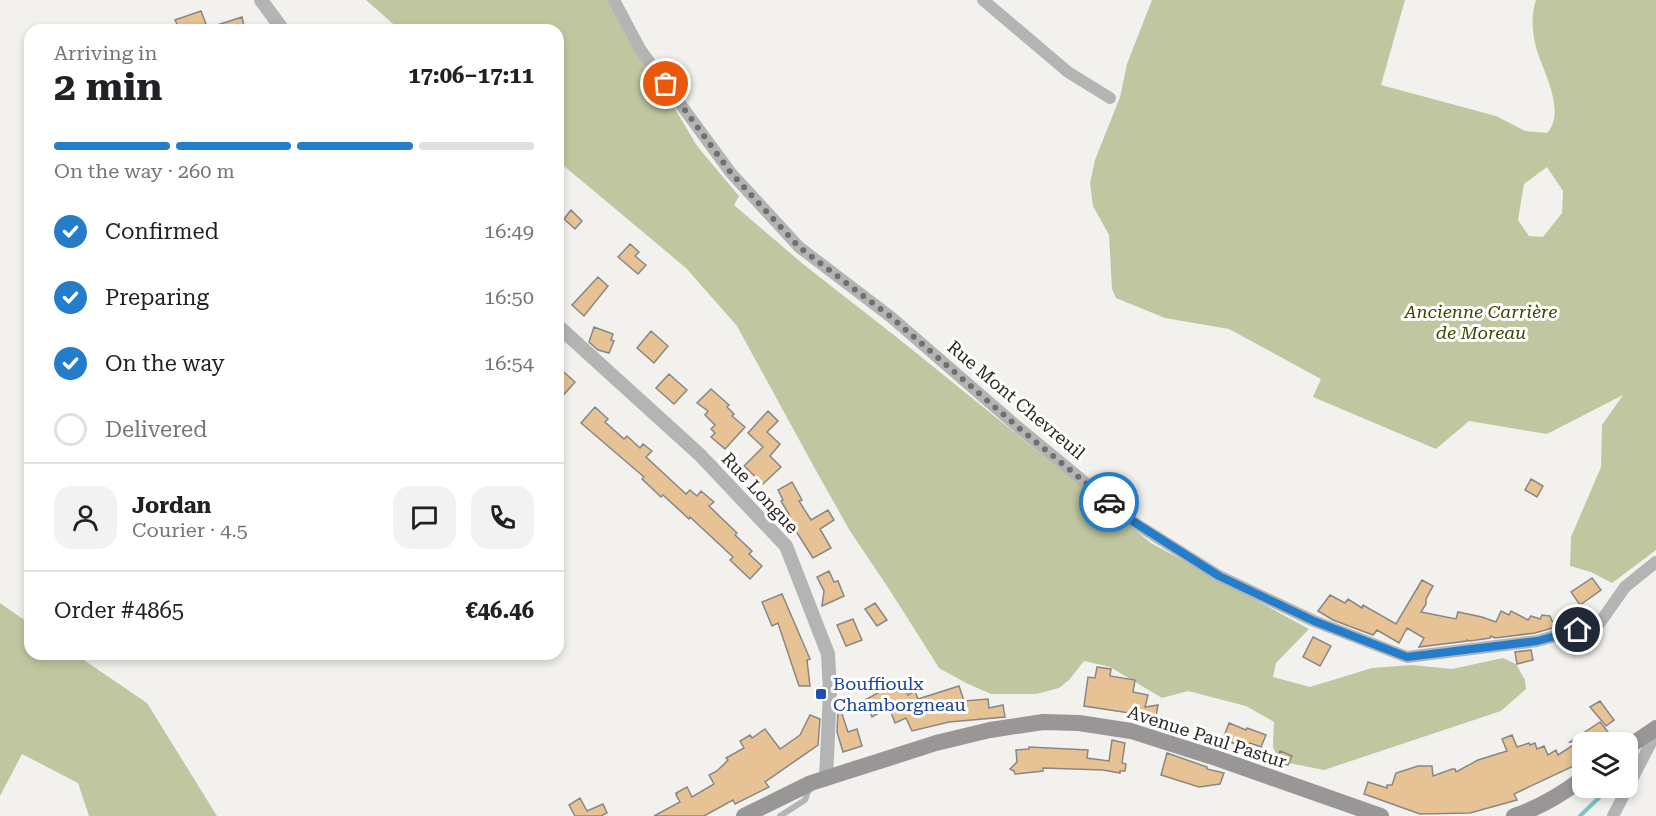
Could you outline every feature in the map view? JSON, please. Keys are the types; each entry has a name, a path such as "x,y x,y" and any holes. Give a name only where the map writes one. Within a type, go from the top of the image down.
{"main road":[{"name":"Avenue Paul Pastur","path":"744,816 818,781 936,743 990,730 1043,722 1079,723 1131,731 1381,816"},
{"path":"1638,740 1656,728"},
{"path":"1514,816 1527,812 1572,786"}],"street":[{"path":"261,0 279,24"},
{"name":"Rue Mont Chevreuil","path":"614,0 640,49 731,173 799,247 891,317 1019,428 1134,522 1219,576 1314,621 1407,657 1537,641 1599,624 1625,587 1656,561"},
{"path":"983,0 1068,72 1110,98"},
{"name":"Rue Longue","path":"564,331 700,455 786,546 828,654 830,692 818,781"},
{"path":"1613,816 1656,733"}],"lane":[{"path":"780,816 805,800 818,781"}],"green space":[{"path":"366,0 611,0 697,146 739,196 734,205 803,264 1151,543 1309,629 1276,663 1273,677 1310,687 1372,668 1412,665 1452,669 1503,658 1516,664 1525,680 1526,689 1501,711 1324,770 1279,761 1273,747 1274,722 1246,706 1188,691 1162,698 1110,667 1084,661 1069,680 1059,688 1036,694 991,694 939,668 850,531 737,326 686,268 564,166 564,24 393,24"},
{"name":"Ancienne Carrière de Moreau","path":"1152,0 1405,0 1381,85 1496,116 1525,131 1547,133 1553,124 1555,114 1551,90 1539,56 1533,29 1536,0 1656,0 1656,550 1612,583 1591,572 1570,566 1571,537 1601,467 1602,425 1623,395 1547,434 1469,421 1436,449 1313,397 1321,379 1229,329 1165,318 1116,298 1112,289 1109,235 1093,206 1090,183 1095,160 1120,97 1127,64","holes":["1547,167 1563,191 1562,213 1543,237 1529,236 1518,220 1524,184"]},
{"path":"0,603 24,620 24,660 84,660 147,703 217,816 89,816 78,783 22,754 0,796"}],"building":[{"path":"201,11 206,24 177,24 175,20"},
{"path":"242,17 244,24 220,24"},
{"path":"571,210 582,221 575,229 564,219"},
{"path":"630,244 639,252 635,256 646,265 638,274 618,257"},
{"path":"598,277 608,286 584,316 572,305"},
{"path":"594,327 613,334 611,340 614,341 609,353 598,350 589,342"},
{"path":"651,331 668,346 654,363 637,348"},
{"path":"564,372 575,382 564,394"},
{"path":"669,374 687,390 674,404 656,388"},
{"path":"711,389 729,405 727,407 734,414 732,416 745,427 725,449 711,437 715,433 711,429 715,425 705,415 708,411 697,403"},
{"path":"595,407 608,419 605,422 624,439 627,436 640,448 643,444 652,451 646,457 686,494 690,490 697,496 701,491 714,502 709,506 737,533 735,535 752,551 749,554 762,566 750,579 730,560 733,557 690,517 689,519 663,495 661,497 642,479 644,477 581,423"},
{"path":"768,411 778,421 767,432 780,444 770,456 781,467 763,484 744,466 763,447 748,433"},
{"path":"1531,479 1543,486 1537,497 1525,490"},
{"path":"792,482 802,500 799,501 811,520 828,510 834,520 820,529 831,548 813,558 789,520 791,518 781,501 783,500 778,490"},
{"path":"829,571 834,582 838,581 844,596 822,606 824,591 817,577"},
{"path":"1592,578 1601,590 1580,605 1571,592"},
{"path":"1422,580 1433,586 1421,612 1456,619 1458,612 1496,622 1501,611 1509,615 1511,611 1528,620 1531,616 1540,619 1542,615 1550,616 1552,621 1563,622 1563,625 1535,633 1495,638 1491,636 1490,638 1419,647 1424,638 1407,628 1399,643 1377,630 1373,635 1333,620 1318,611 1330,595 1345,603 1348,599 1362,608 1363,605 1396,624"},
{"path":"782,594 810,659 807,660 810,686 799,686 778,623 772,626 762,602"},
{"path":"875,603 887,620 877,626 865,609"},
{"path":"853,619 862,640 846,646 837,625"},
{"path":"1313,637 1331,646 1320,666 1303,657"},
{"path":"1531,650 1533,660 1517,664 1515,652"},
{"path":"1097,667 1111,669 1110,676 1135,680 1133,692 1148,695 1145,707 1158,705 1156,717 1084,706 1088,677 1095,678"},
{"path":"899,681 908,695 915,691 918,699 959,686 964,701 988,699 989,708 1003,705 1005,717 949,722 912,731 906,718 895,723 889,707 872,717 865,700"},
{"path":"1600,701 1614,720 1606,726 1590,707"},
{"path":"840,708 848,732 857,729 862,746 843,752 837,732 838,709"},
{"path":"810,715 820,719 818,745 765,782 769,787 735,804 733,800 704,816 654,816 680,802 676,793 687,787 692,797 714,784 709,775 717,771 728,760 726,758 744,748 740,741 750,735 752,738 765,729 780,749 800,735"},
{"path":"1600,722 1608,732 1585,732"},
{"path":"1229,723 1266,735 1261,747 1250,743 1247,749 1223,739"},
{"path":"1512,735 1517,747 1535,743 1537,749 1544,746 1548,755 1556,750 1558,755 1572,746 1572,767 1514,794 1517,800 1470,813 1420,814 1364,794 1368,782 1387,788 1387,785 1392,785 1396,773 1418,766 1432,766 1433,776 1452,769 1456,772 1478,760 1507,751 1502,739"},
{"path":"1112,740 1125,743 1122,763 1126,764 1125,771 1120,771 1120,773 1103,770 1043,768 1043,771 1015,774 1010,769 1017,762 1016,750 1029,749 1029,747 1088,750 1087,758 1109,761"},
{"path":"1280,751 1292,756 1288,765 1276,761"},
{"path":"1167,753 1207,767 1207,769 1224,773 1220,784 1199,787 1161,775"},
{"path":"580,798 587,811 603,804 607,813 601,816 575,816 569,805"}],"waterway":[{"path":"1580,816 1599,798"}],"way so far":[{"path":"666,84 731,173 799,247 891,317 1019,428 1109,502"}],"place":[{"name":"Bouffioulx Chamborgneau","path":"821,694"}],"route":[{"path":"1109,502 1134,522 1219,576 1314,621 1407,657 1537,641 1578,630"}]}
